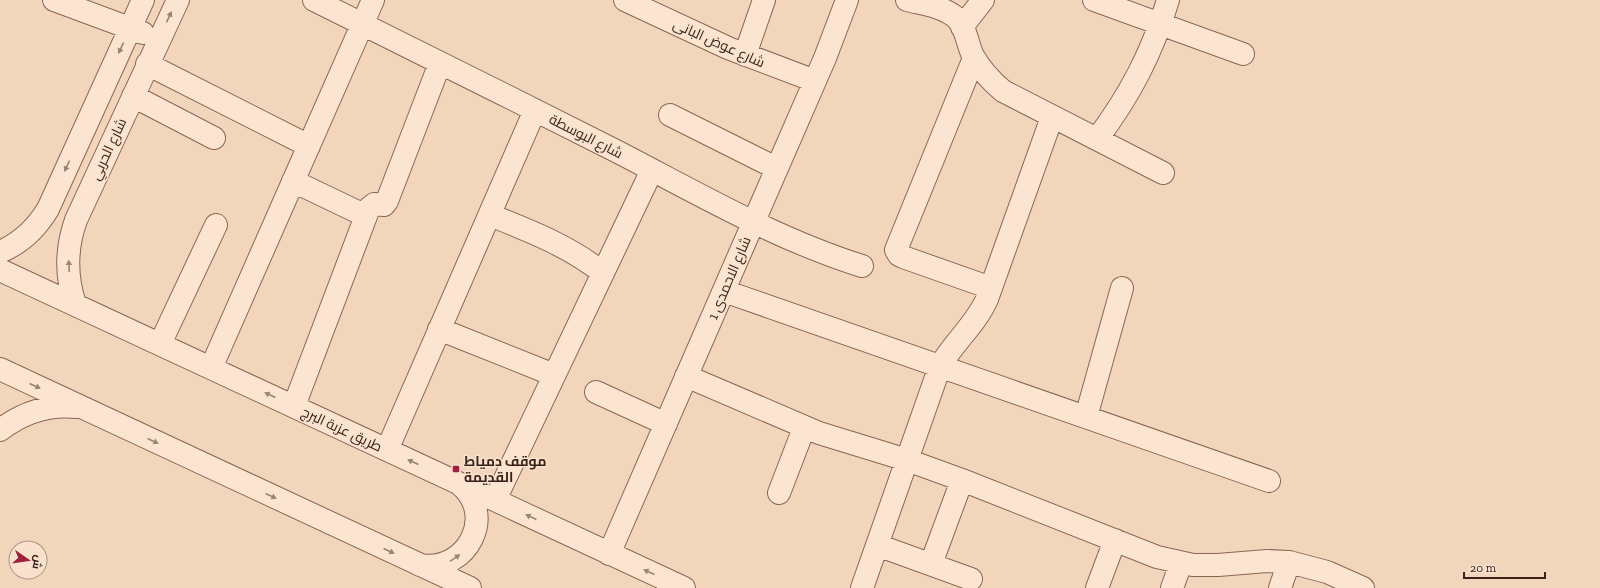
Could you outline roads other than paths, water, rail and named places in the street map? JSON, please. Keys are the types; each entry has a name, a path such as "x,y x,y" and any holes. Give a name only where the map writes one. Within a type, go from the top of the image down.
{"street":[{"path":"54,0 159,39"},
{"path":"0,252 14,245 30,233 48,209 144,0"},
{"name":"شارع الحربي","path":"75,304 68,267 72,230 147,64 178,0"},
{"name":"شارع البوسطة","path":"314,0 753,222 807,246 862,266"},
{"path":"211,368 373,0"},
{"name":"شارع عوض البانى","path":"625,0 745,55 815,80"},
{"path":"745,55 764,0"},
{"name":"شارع الاحمدى 1","path":"609,554 815,80 847,0"},
{"path":"908,0 950,13 955,17 962,27 974,58 984,73 1003,91 1163,173"},
{"path":"962,27 983,0"},
{"path":"1094,0 1244,54"},
{"path":"1097,139 1120,107 1140,73 1168,0"},
{"path":"974,58 896,250 899,255 903,257 991,288"},
{"path":"294,406 366,216 372,205 384,205 387,201 440,63"},
{"path":"147,64 309,146"},
{"path":"133,96 214,138"},
{"path":"387,450 490,215 534,110"},
{"path":"670,115 776,168"},
{"path":"862,588 940,366 950,350 977,318 991,288 1052,117"},
{"path":"495,500 652,170"},
{"path":"293,181 366,216"},
{"path":"490,215 550,239 583,258 603,273"},
{"path":"160,344 216,225"},
{"name":"طريق عزبة البرج","path":"0,270 684,588"},
{"path":"1086,417 1122,288"},
{"path":"724,291 1269,481"},
{"path":"439,329 554,375"},
{"path":"0,369 470,588"},
{"path":"686,376 804,428 848,444 907,460 962,480 1157,557 1181,563 1206,566 1267,561 1289,562 1328,572 1363,588"},
{"path":"596,392 666,424"},
{"path":"0,430 16,420 37,411 59,406 82,407"},
{"path":"779,493 804,428"},
{"path":"931,564 962,480"},
{"path":"418,565 433,566 447,563 465,550 472,538 476,524 473,503 465,490 454,481"},
{"path":"1097,588 1115,540"},
{"path":"877,545 971,579"},
{"path":"1280,588 1289,562"},
{"path":"1172,588 1181,563"}],"place":[{"name":"موقف دمياط القديمة","path":"456,469"}]}
